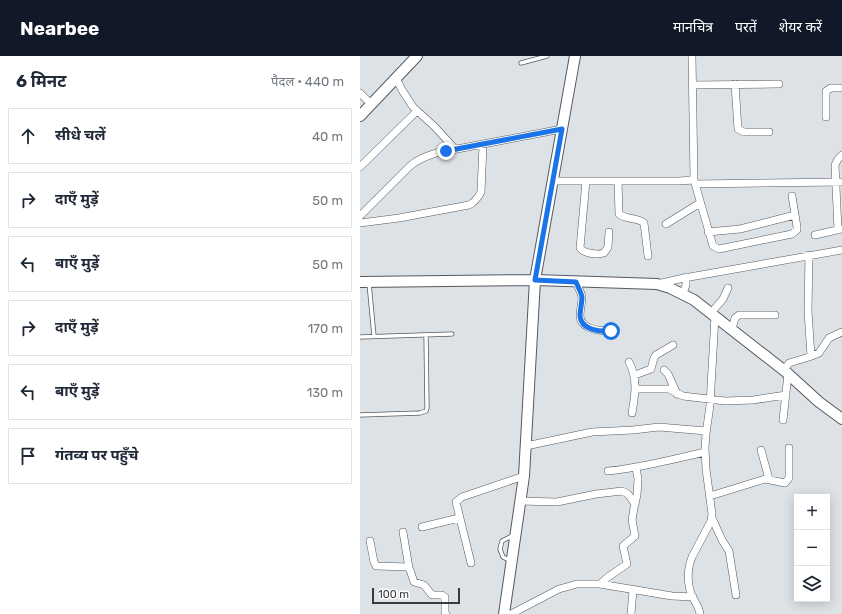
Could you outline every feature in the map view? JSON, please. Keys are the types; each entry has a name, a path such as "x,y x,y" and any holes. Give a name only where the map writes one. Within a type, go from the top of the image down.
{"main road":[{"path":"360,116 416,56"},
{"path":"504,614 524,476 535,280 575,56"},
{"path":"365,282 535,280 657,284 683,293 694,300 786,372 819,402 842,419"}],"street":[{"path":"692,56 694,182 708,232 714,246 719,249 792,234 797,230 792,196"},
{"path":"396,78 408,100 417,111 455,149"},
{"path":"735,84 738,129 744,132 769,132"},
{"path":"693,85 779,84"},
{"path":"826,117 826,91 831,88 842,88"},
{"path":"360,93 372,104"},
{"path":"360,167 417,111"},
{"path":"360,216 417,160 436,153 562,129"},
{"path":"360,223 399,218 468,205 475,202 481,192 484,144"},
{"path":"815,235 840,229 839,182 836,162 842,155"},
{"path":"552,181 839,182"},
{"path":"586,181 580,248 583,251 604,253 608,247 609,232"},
{"path":"618,181 619,214 623,217 640,220 644,223 648,256"},
{"path":"666,224 700,203"},
{"path":"708,232 740,229 795,216"},
{"path":"657,284 686,277 842,250"},
{"path":"810,255 808,311 811,356"},
{"path":"683,293 686,285 686,277"},
{"path":"576,282 582,296 580,315 582,322 594,330 611,331"},
{"path":"728,288 713,314 711,399 706,431 705,452 712,518 729,551 736,595"},
{"path":"732,329 735,318 739,315 775,314"},
{"path":"783,420 786,395 786,372 789,363 819,353 829,338 842,332"},
{"path":"635,374 651,368 656,355 673,345"},
{"path":"629,362 635,374 636,389 632,413"},
{"path":"664,370 668,374 677,394"},
{"path":"636,389 669,389 683,396 725,401 742,401 786,395"},
{"path":"526,446 577,435 613,431 670,427 706,431"},
{"path":"710,496 761,480 769,480 785,484 788,482 789,478 789,448"},
{"path":"761,450 769,480"},
{"path":"608,472 636,468 705,452"},
{"path":"600,584 627,564 623,546 635,536 632,520 637,495 638,479 636,468"},
{"path":"470,564 456,505 458,500 524,476"},
{"path":"520,501 557,502 596,494 622,491 628,494 635,504"},
{"path":"422,527 459,518"},
{"path":"702,614 689,586 690,563 712,518"},
{"path":"403,532 409,568 414,582 424,585 432,594 445,597 446,614"},
{"path":"370,541 376,566 406,566 409,568"},
{"path":"511,614 559,589 578,584 600,584 672,596 693,597"},
{"path":"631,614 634,590"}],"lane":[{"path":"521,63 547,56"},
{"path":"365,282 374,336"},
{"path":"360,336 452,334"},
{"path":"360,414 420,413 426,411 426,335"},
{"path":"512,562 503,557 500,548 502,541 516,534"}],"route":[{"path":"446,151 562,129 535,280 576,282 582,296 580,315 582,322 594,330 611,331"}]}
